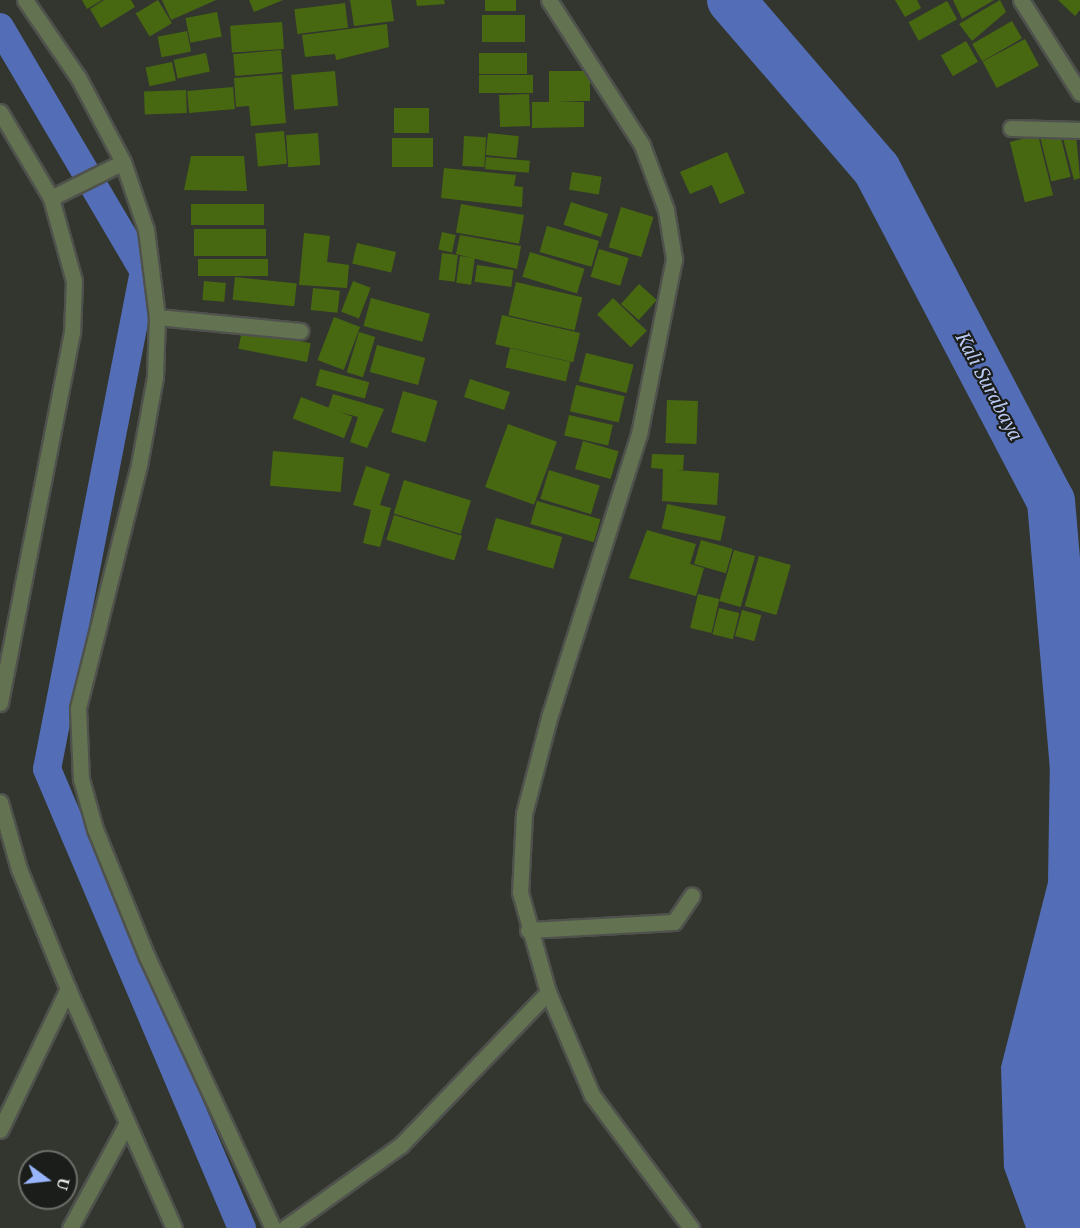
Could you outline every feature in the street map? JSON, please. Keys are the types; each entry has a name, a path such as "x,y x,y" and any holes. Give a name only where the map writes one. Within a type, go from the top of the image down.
{"street":[{"path":"25,0 78,77 146,230 157,317 155,377 139,465 78,708 81,779 95,829 147,957 273,1228"},
{"path":"549,0 642,145 666,210 674,259 639,434 550,714 524,814 520,892 528,930 548,992 592,1095 691,1228"},
{"path":"1021,0 1080,93"},
{"path":"0,112 51,198 74,281 72,332 0,703"},
{"path":"1011,128 1080,130"},
{"path":"51,198 117,164"},
{"path":"157,317 300,331"},
{"path":"0,802 19,869 68,989 174,1228"},
{"path":"528,930 674,922 692,895"},
{"path":"0,1130 68,989"},
{"path":"285,1228 401,1145 548,992"},
{"path":"70,1228 127,1123"}],"water":[{"path":"1051,692 1080,697 1080,1228 1026,1228 1004,1168 1001,1067 1048,882"}],"building":[{"path":"82,0 102,0 87,9"},
{"path":"104,0 131,0 135,7 101,28 90,9"},
{"path":"158,0 172,23 150,37 136,13"},
{"path":"162,0 216,0 171,20"},
{"path":"249,0 283,0 254,12"},
{"path":"350,0 391,0 394,21 354,26"},
{"path":"416,0 444,0 445,4 417,6"},
{"path":"485,0 516,0 516,11 485,11"},
{"path":"895,0 917,0 921,8 905,17"},
{"path":"953,0 994,0 962,19"},
{"path":"1000,0 1006,12 972,41 959,24"},
{"path":"1058,0 1080,0 1080,10 1075,16"},
{"path":"947,1 957,19 919,41 909,22"},
{"path":"345,3 348,28 297,34 294,9"},
{"path":"217,12 222,37 190,43 186,18"},
{"path":"482,15 525,15 525,42 482,42"},
{"path":"1012,21 1022,38 982,61 972,44"},
{"path":"282,22 284,49 232,53 230,26"},
{"path":"387,24 389,47 336,60 335,54 305,57 302,35"},
{"path":"187,31 191,52 162,57 158,37"},
{"path":"1025,39 1039,65 997,88 983,62"},
{"path":"966,41 978,62 953,76 941,56"},
{"path":"281,50 283,72 235,76 233,54"},
{"path":"206,53 210,72 178,78 174,60"},
{"path":"479,53 527,53 527,74 479,74"},
{"path":"172,62 176,81 150,86 146,68"},
{"path":"335,71 338,106 294,110 291,75"},
{"path":"549,71 590,71 590,101 555,101 584,102 584,127 532,128 532,102 549,102"},
{"path":"282,74 286,123 251,126 249,106 236,107 234,78"},
{"path":"479,75 533,75 533,93 479,93"},
{"path":"233,87 235,109 189,113 187,91"},
{"path":"186,90 187,113 145,114 144,91"},
{"path":"529,94 530,126 500,127 499,95"},
{"path":"394,108 429,108 429,133 394,133"},
{"path":"284,131 287,164 258,166 255,134"},
{"path":"318,133 320,165 288,167 286,135"},
{"path":"488,133 519,136 517,158 486,155"},
{"path":"1060,134 1071,177 1051,182 1041,139"},
{"path":"1038,135 1053,195 1025,202 1010,142"},
{"path":"1076,135 1080,178 1074,180 1063,138"},
{"path":"464,136 486,137 484,167 462,166"},
{"path":"392,138 433,138 433,167 392,167"},
{"path":"727,152 745,193 720,204 712,185 690,194 680,172"},
{"path":"191,156 244,156 247,191 184,190"},
{"path":"486,157 530,161 529,173 485,169"},
{"path":"444,168 516,175 514,186 523,187 522,207 441,198"},
{"path":"572,172 602,177 599,194 569,190"},
{"path":"571,202 608,214 601,237 564,225"},
{"path":"191,204 264,204 264,225 191,225"},
{"path":"461,204 524,215 519,244 456,233"},
{"path":"621,207 654,217 641,257 609,247"},
{"path":"547,226 599,241 591,267 540,252"},
{"path":"194,229 266,229 266,256 194,256"},
{"path":"442,232 456,235 452,253 438,250"},
{"path":"304,233 330,236 327,262 349,265 347,288 299,285"},
{"path":"460,235 521,246 517,269 456,254"},
{"path":"357,243 396,252 391,272 352,263"},
{"path":"599,249 629,258 620,286 591,277"},
{"path":"530,252 585,269 577,294 522,277"},
{"path":"442,253 458,255 455,282 439,280"},
{"path":"460,256 475,258 471,285 456,283"},
{"path":"198,259 268,259 268,276 198,276"},
{"path":"477,265 514,270 511,287 475,282"},
{"path":"235,277 297,283 294,306 233,300"},
{"path":"204,281 226,283 224,302 202,300"},
{"path":"353,281 371,288 359,319 341,312"},
{"path":"516,282 582,297 575,330 508,315"},
{"path":"639,284 657,300 639,320 621,304"},
{"path":"313,288 340,291 338,313 311,310"},
{"path":"371,298 430,314 422,342 363,326"},
{"path":"613,298 647,331 631,347 597,315"},
{"path":"502,315 580,333 573,362 495,344"},
{"path":"334,317 360,327 344,370 318,360"},
{"path":"242,330 311,343 307,362 238,349"},
{"path":"359,332 375,337 363,377 347,372"},
{"path":"377,345 425,358 418,385 370,372"},
{"path":"510,348 570,362 566,381 506,367"},
{"path":"586,353 634,365 627,393 579,381"},
{"path":"320,369 369,382 365,399 316,385"},
{"path":"470,379 510,392 504,410 464,397"},
{"path":"576,385 625,396 619,423 570,411"},
{"path":"403,391 438,401 426,442 391,432"},
{"path":"333,394 384,409 367,448 350,442 358,417 328,409"},
{"path":"301,397 352,417 344,438 293,418"},
{"path":"667,400 698,401 696,444 665,443"},
{"path":"569,415 613,425 608,446 564,435"},
{"path":"508,424 557,442 534,505 485,487"},
{"path":"583,441 619,451 611,479 575,469"},
{"path":"273,451 344,457 341,492 270,486"},
{"path":"652,454 684,455 683,470 675,470 719,473 717,505 662,501 663,469 651,468"},
{"path":"366,466 390,474 380,505 391,508 380,547 363,543 371,510 353,505"},
{"path":"549,470 600,485 591,514 540,499"},
{"path":"404,480 471,500 461,534 394,513"},
{"path":"537,501 600,519 594,542 530,524"},
{"path":"667,504 726,516 720,541 662,528"},
{"path":"394,515 462,536 454,561 386,540"},
{"path":"496,518 562,537 553,569 487,550"},
{"path":"647,530 696,544 690,564 704,568 696,596 629,578"},
{"path":"701,540 733,549 726,573 694,564"},
{"path":"734,550 755,556 741,607 719,601"},
{"path":"759,556 791,565 776,615 745,606"},
{"path":"698,594 719,599 712,633 690,628"},
{"path":"719,608 739,613 733,639 712,634"},
{"path":"742,610 761,615 754,641 735,636"}],"waterway":[{"name":"Kali Surabaya","path":"731,0 877,170 1051,501 1080,838"},
{"path":"0,27 144,271 47,769 242,1228"}]}
